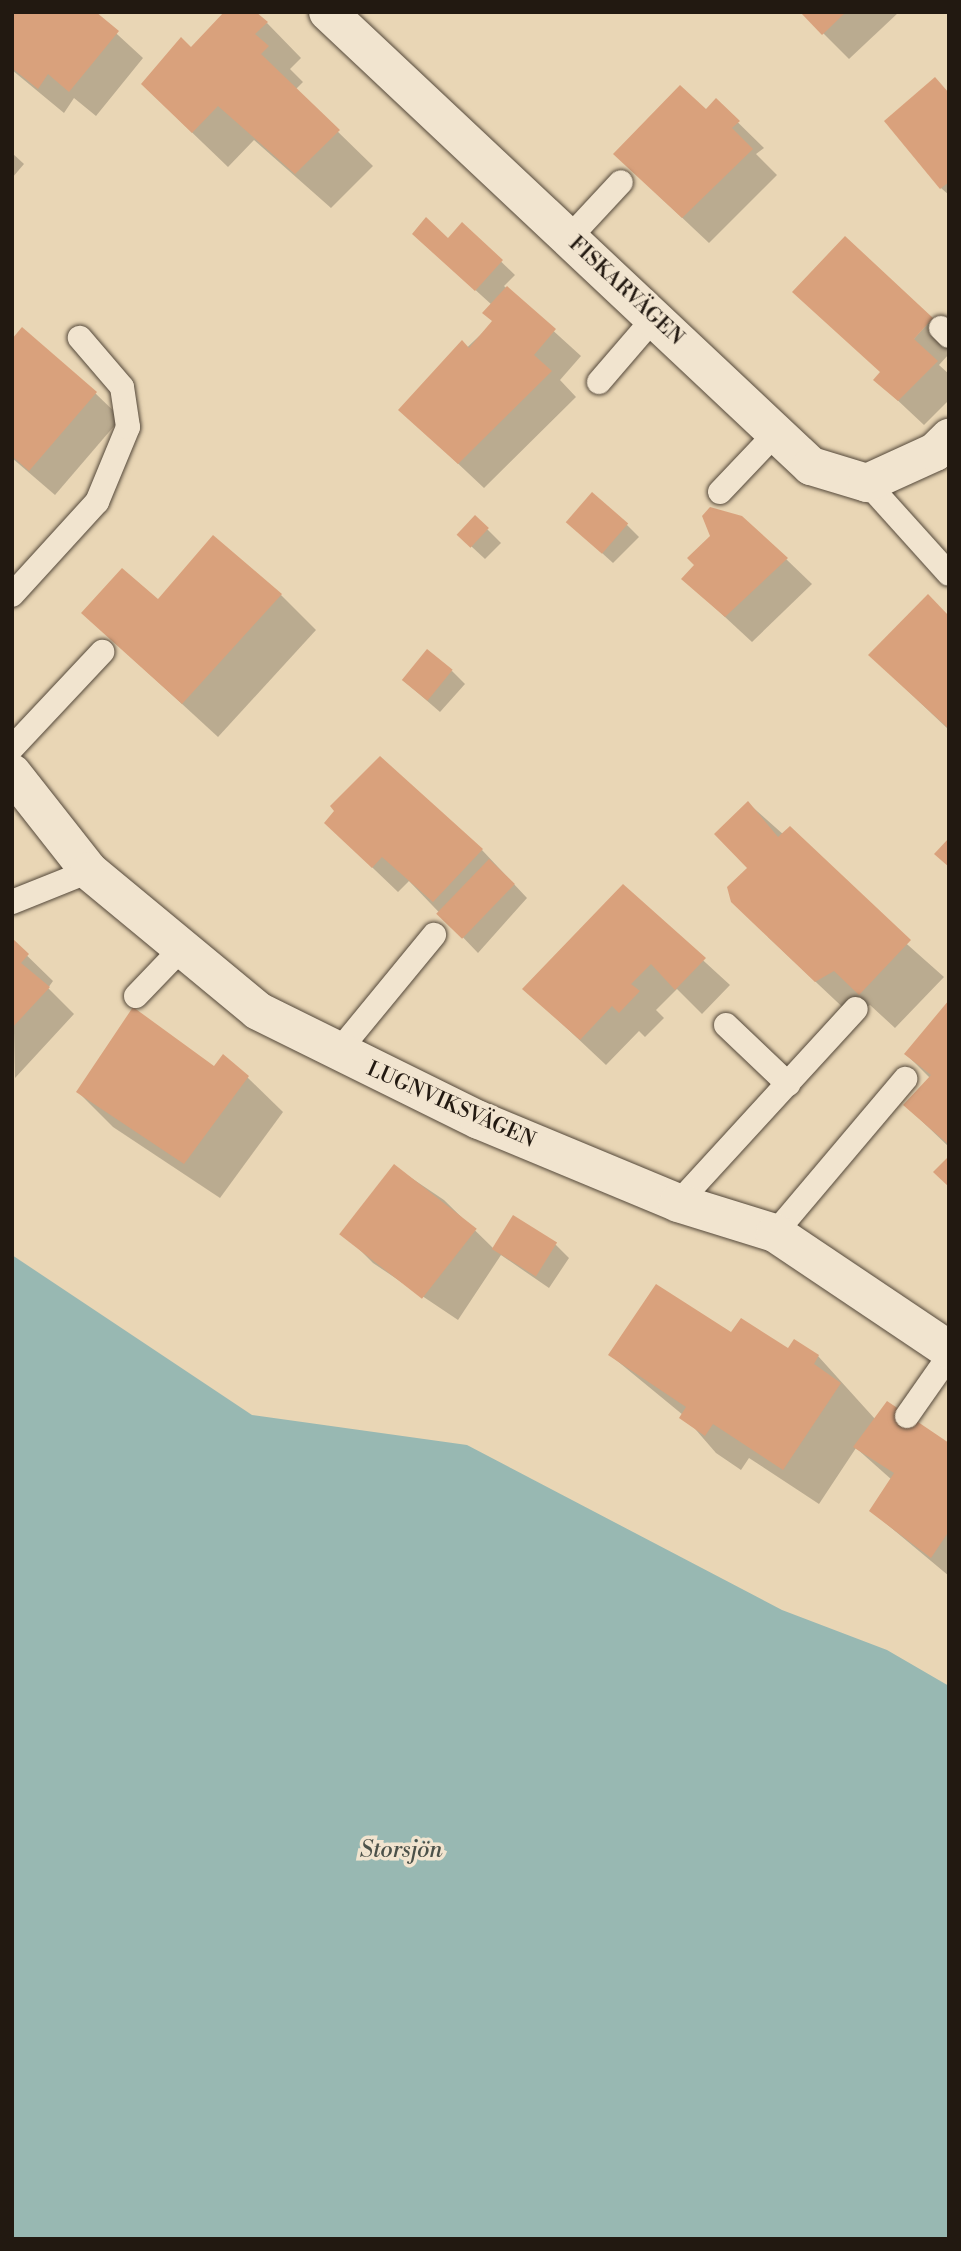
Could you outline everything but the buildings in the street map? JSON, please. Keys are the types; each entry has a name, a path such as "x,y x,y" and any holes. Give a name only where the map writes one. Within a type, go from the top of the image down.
{"street":[{"name":"FISKARVÄGEN","path":"328,12 811,466 867,484"},
{"path":"867,484 935,452 949,438"},
{"name":"LUGNVIKSVÄGEN","path":"12,773 89,871 258,1011 337,1053 678,1203 775,1233 949,1350"}],"lane":[{"path":"569,239 621,182"},
{"path":"599,382 654,318"},
{"path":"12,595 97,502 128,427 122,387 80,338"},
{"path":"720,492 776,433"},
{"path":"867,484 949,574"},
{"path":"12,748 102,652"},
{"path":"12,902 89,871"},
{"path":"337,1053 434,935"},
{"path":"136,996 182,948"},
{"path":"678,1203 856,1009"},
{"path":"726,1025 788,1084"},
{"path":"775,1233 905,1079"},
{"path":"907,1416 949,1356"}],"water":[{"name":"Storsjön","path":"12,1255 252,1415 467,1445 782,1610 887,1650 949,1686 949,2239 12,2239"}]}
